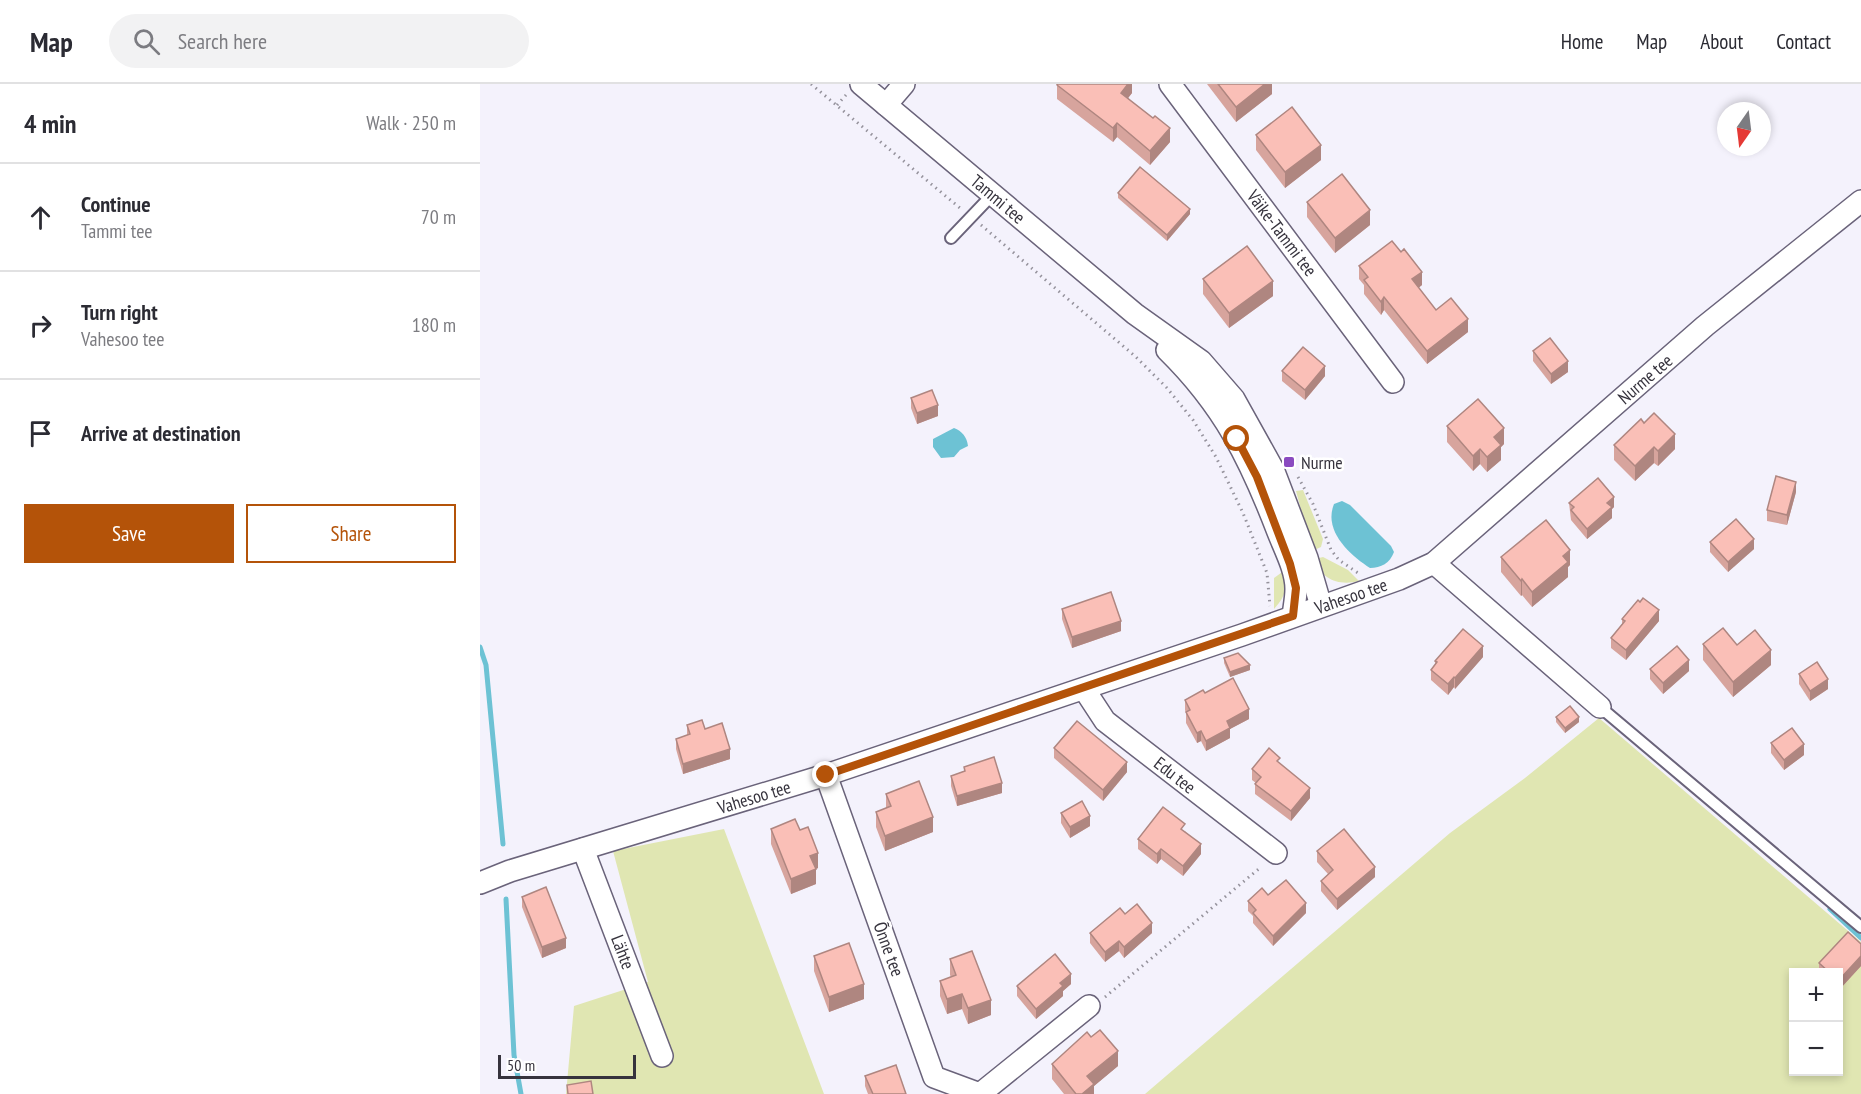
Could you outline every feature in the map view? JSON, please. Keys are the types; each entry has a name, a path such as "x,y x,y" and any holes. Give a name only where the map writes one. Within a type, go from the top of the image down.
{"street":[{"name":"Tammi tee","path":"861,84 1135,314 1201,362 1234,399 1273,469 1321,606"},
{"path":"886,105 904,84"},
{"name":"Väike-Tammi tee","path":"1170,84 1393,382"},
{"name":"Nurme tee","path":"1434,563 1705,326 1861,201"},
{"name":"Tammi tee","path":"1135,314 1189,371 1216,405 1257,477 1290,564 1296,588 1293,616"},
{"path":"1434,563 1600,707"},
{"name":"Vahesoo tee","path":"480,883 510,871 826,775 1084,689 1399,579 1434,563"},
{"name":"Edu tee","path":"1084,689 1105,721 1273,851"},
{"name":"Õnne tee","path":"826,775 934,1077 980,1094 1089,1006"},
{"name":"Lähte","path":"584,849 662,1056"}],"lane":[{"path":"951,238 992,195"},
{"path":"1600,707 1861,927"}],"path":[{"path":"812,84 1136,357 1167,388 1194,420 1216,457 1243,513 1267,573 1271,625"},
{"path":"1295,471 1313,504 1331,550 1339,560 1361,576 1366,590"},
{"path":"1089,1006 1100,1001 1261,867 1273,851"}],"green space":[{"path":"1303,490 1323,539 1321,547 1312,551 1296,491"},
{"path":"1323,557 1348,570 1359,581 1345,583 1326,577 1315,559"},
{"path":"1285,570 1285,591 1274,609 1274,578"},
{"path":"1599,718 1861,942 1861,1094 1145,1094 1450,833 1525,778"},
{"path":"724,829 824,1094 566,1094 574,1006 648,982 613,851"}],"water":[{"path":"954,428 964,435 968,446 954,457 941,458 933,447 933,439"},
{"path":"1342,501 1350,505 1391,546 1394,552 1385,564 1370,568 1340,541 1332,524 1332,514 1334,504"}],"building":[{"path":"1057,84 1128,84 1121,93 1170,128 1150,151 1117,123 1113,128"},
{"path":"1218,84 1265,84 1236,107"},
{"path":"1292,107 1321,145 1285,172 1256,135"},
{"path":"1140,167 1190,209 1167,235 1118,193"},
{"path":"1342,174 1370,210 1335,238 1307,202"},
{"path":"1392,241 1401,252 1404,249 1422,272 1412,279 1436,310 1451,298 1468,319 1427,351 1384,297 1381,302 1364,280 1368,277 1359,266"},
{"path":"1247,246 1273,281 1229,313 1203,279"},
{"path":"1550,338 1568,361 1551,374 1533,351"},
{"path":"1303,347 1325,366 1305,390 1282,371"},
{"path":"932,390 938,405 917,413 911,398"},
{"path":"1478,399 1504,428 1494,437 1501,445 1487,457 1480,449 1473,456 1447,426"},
{"path":"1654,413 1675,434 1658,451 1654,447 1635,466 1614,445 1641,419 1644,423"},
{"path":"1776,476 1796,482 1787,515 1767,510"},
{"path":"1598,478 1614,497 1607,503 1612,507 1587,529 1571,510 1574,507 1569,503"},
{"path":"1736,519 1754,539 1728,562 1710,542"},
{"path":"1546,520 1570,550 1563,556 1568,562 1532,592 1501,557"},
{"path":"1111,592 1121,621 1072,637 1062,609"},
{"path":"1643,598 1659,610 1626,650 1611,638 1625,621 1622,619 1638,600 1640,602"},
{"path":"1723,628 1737,645 1755,630 1771,650 1733,682 1703,644"},
{"path":"1463,629 1483,646 1448,684 1431,670 1437,662 1435,661"},
{"path":"1677,646 1689,660 1663,683 1650,669"},
{"path":"1238,653 1250,665 1230,672 1224,658"},
{"path":"1817,662 1828,679 1810,691 1799,674"},
{"path":"1233,678 1249,709 1227,721 1230,728 1206,741 1201,731 1197,733 1186,712 1190,710 1185,700 1203,690 1205,693"},
{"path":"1570,706 1579,717 1565,728 1556,717"},
{"path":"702,720 705,729 722,723 730,749 683,764 676,739 690,734 687,725"},
{"path":"1077,721 1127,762 1103,790 1054,748"},
{"path":"1792,728 1804,744 1784,760 1771,743"},
{"path":"1269,748 1280,758 1277,761 1310,788 1291,811 1255,784 1261,777 1252,769"},
{"path":"994,757 1002,783 957,796 951,776 965,771 964,767"},
{"path":"919,781 933,817 885,836 876,812 891,806 886,794"},
{"path":"1082,801 1090,816 1070,827 1061,813"},
{"path":"1163,807 1185,824 1181,829 1201,844 1183,866 1161,849 1157,854 1138,839"},
{"path":"795,819 800,830 808,827 818,853 810,856 816,869 791,879 771,829"},
{"path":"1344,829 1375,867 1337,899 1321,881 1333,870 1317,851"},
{"path":"1286,880 1306,903 1273,936 1253,913 1256,910 1248,901 1262,888 1268,895"},
{"path":"546,887 566,938 542,947 522,897"},
{"path":"1137,904 1152,923 1124,947 1119,941 1105,952 1090,933 1120,908 1125,914"},
{"path":"1848,932 1861,944 1861,956 1843,976 1843,968 1825,968 1819,963"},
{"path":"849,943 864,984 829,997 814,956"},
{"path":"972,951 991,1000 968,1008 962,994 947,999 940,981 956,975 950,959"},
{"path":"1055,954 1071,974 1060,983 1063,986 1036,1009 1017,986"},
{"path":"1100,1030 1118,1051 1087,1076 1094,1084 1082,1094 1076,1094 1052,1064 1087,1032 1091,1037"},
{"path":"896,1065 906,1094 873,1094 865,1076"},
{"path":"591,1081 593,1094 568,1094 567,1085"}],"waterway":[{"path":"480,647 486,665 503,844"},
{"path":"506,899 514,1055 521,1094"},
{"path":"1830,909 1861,938"}],"place":[{"name":"Nurme","path":"1289,462"}],"route":[{"path":"826,775 1293,616 1296,588 1290,564 1257,477 1237,439"}]}
